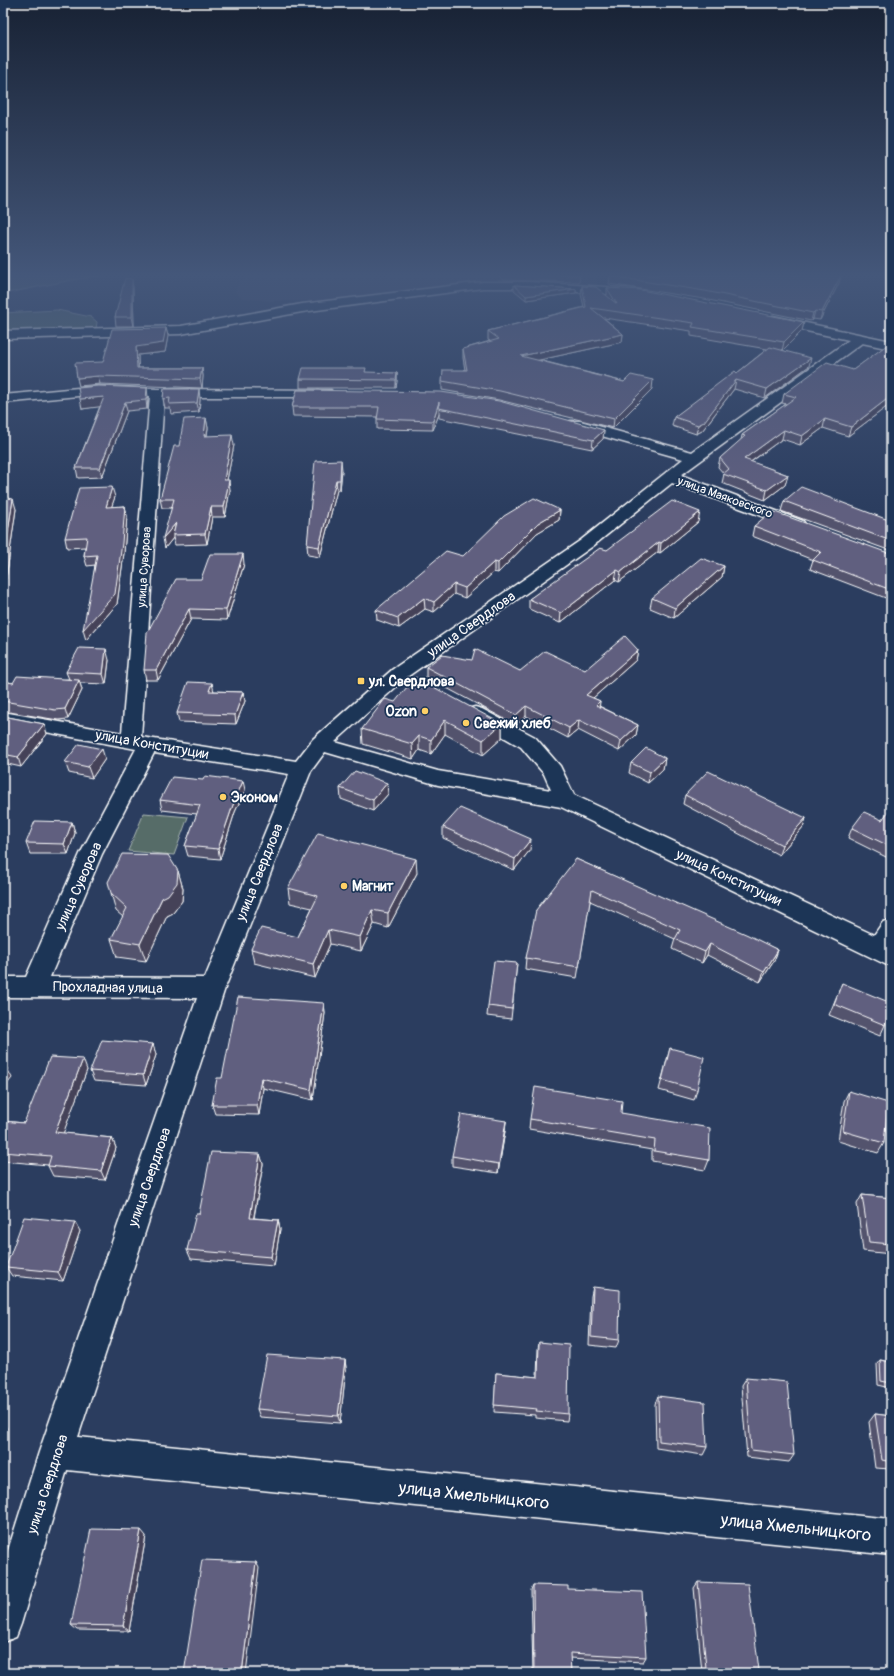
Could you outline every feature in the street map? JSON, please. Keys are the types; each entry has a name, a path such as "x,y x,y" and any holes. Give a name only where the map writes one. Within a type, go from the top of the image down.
{"street":[{"name":"улица Свердлова","path":"3,1624 56,1452 213,988 301,769 320,744 411,679 587,543 694,457 839,353"},
{"path":"3,399 74,392 139,390 157,393 336,393"},
{"name":"улица Суворова","path":"34,986 140,743 157,393"},
{"name":"улица Маяковского","path":"565,422 694,457"},
{"name":"улица Маяковского","path":"671,477 810,529"},
{"path":"457,703 528,742 553,771 566,800"},
{"name":"улица Конституции","path":"3,718 140,743 301,769"},
{"name":"улица Конституции","path":"320,744 438,778 566,800 884,952"},
{"path":"884,952 891,928"},
{"name":"Прохладная улица","path":"4,988 34,986 213,988"},
{"name":"улица Хмельницкого","path":"56,1452 891,1537"}],"green space":[{"path":"144,813 188,817 174,855 128,851"}],"building":[{"path":"105,353 136,353 137,368 202,368 200,379 98,376 77,378 75,363 103,362"},
{"path":"464,353 534,353 521,356 624,382 631,375 653,380 614,419 500,391 442,381 443,370 467,370"},
{"path":"762,353 793,353 811,358 767,389 736,380 704,422 698,425 674,417 735,371 737,373"},
{"path":"876,353 891,353 891,396 851,427 825,419 802,436 784,430 744,459 788,475 767,490 723,474 729,469 720,458 745,436 742,435 796,397 784,394 827,362 853,370"},
{"path":"303,368 366,368 365,372 397,373 396,380 300,379"},
{"path":"98,386 147,388 146,400 125,402 100,468 76,468 104,397 80,399 78,388"},
{"path":"164,389 199,389 197,403 169,404 170,398 163,399"},
{"path":"297,390 441,392 499,401 604,430 593,440 439,408 439,402 433,421 377,419 379,407 292,407"},
{"path":"206,418 204,436 232,435 224,480 229,480 224,507 211,507 205,534 173,535 176,523 163,538 174,499 160,499 174,446 179,446 184,419"},
{"path":"341,460 340,480 336,480 319,547 307,545 315,461"},
{"path":"112,487 106,507 125,506 115,594 83,630 97,555 84,556 87,537 65,538 79,488"},
{"path":"801,487 891,521 891,541 784,501"},
{"path":"3,497 13,499 3,564"},
{"path":"534,498 560,510 538,523 498,563 494,562 465,588 454,584 434,602 424,598 398,618 376,610 446,551 463,556 504,516"},
{"path":"672,501 700,512 661,543 659,542 621,572 617,570 561,613 529,599 600,548 607,550"},
{"path":"772,511 891,554 891,590 813,560 821,552 754,526"},
{"path":"210,554 243,554 226,610 189,609 156,670 144,670 147,633 176,579 201,579"},
{"path":"701,558 724,566 675,608 652,598"},
{"path":"625,636 638,650 586,695 600,701 596,705 638,725 621,741 579,720 569,728 526,706 516,715 426,667 442,655 472,660 475,649 520,671 545,651 585,670"},
{"path":"79,648 106,649 103,674 66,672"},
{"path":"17,676 79,680 65,709 55,710 3,701 3,681 13,683"},
{"path":"415,677 502,724 483,740 445,720 431,740 419,736 412,744 362,729 385,699 395,702"},
{"path":"188,682 212,683 209,691 243,692 235,715 177,713"},
{"path":"3,716 44,724 18,757 3,754"},
{"path":"79,744 102,749 88,767 65,762"},
{"path":"646,748 665,758 650,772 631,763"},
{"path":"355,771 387,783 373,800 340,788"},
{"path":"708,771 806,818 782,845 685,795"},
{"path":"205,776 243,781 234,802 218,849 185,846 200,805 160,800 172,777 203,780"},
{"path":"460,808 531,839 515,859 443,827"},
{"path":"891,808 891,847 852,828 864,812 882,820"},
{"path":"35,821 72,822 64,844 26,843"},
{"path":"318,833 416,859 388,913 372,910 360,937 328,930 313,964 251,949 261,928 298,937 318,896 288,888"},
{"path":"122,854 168,855 178,871 177,883 168,895 162,898 140,944 111,939 127,908 111,893 108,882"},
{"path":"576,859 748,935 778,950 764,972 710,944 705,952 675,939 680,930 592,890 579,967 526,958 536,910"},
{"path":"494,961 517,963 512,1009 488,1006"},
{"path":"842,983 891,1003 891,1008 885,1025 834,1004"},
{"path":"238,997 324,1003 311,1090 261,1078 257,1105 212,1105 217,1078 222,1078"},
{"path":"102,1040 153,1044 143,1075 90,1071"},
{"path":"670,1048 704,1057 697,1090 662,1080"},
{"path":"50,1057 83,1059 55,1132 112,1138 101,1171 48,1166 51,1156 3,1152 3,1121 24,1123"},
{"path":"3,1066 7,1068 3,1073"},
{"path":"535,1087 622,1101 621,1113 710,1128 709,1160 654,1151 655,1140 530,1119"},
{"path":"849,1091 888,1103 884,1143 843,1131"},
{"path":"461,1114 506,1121 499,1164 452,1156"},
{"path":"211,1152 260,1154 250,1218 278,1220 271,1257 187,1250 196,1214 199,1214"},
{"path":"862,1195 891,1198 891,1244 869,1242"},
{"path":"24,1217 75,1222 58,1272 6,1267"},
{"path":"593,1287 620,1290 619,1340 591,1337"},
{"path":"539,1342 569,1345 568,1414 536,1411 537,1409 494,1405 496,1373 538,1377"},
{"path":"267,1355 345,1360 338,1416 257,1409"},
{"path":"880,1360 891,1362 891,1383 881,1381"},
{"path":"746,1378 787,1382 794,1455 751,1450"},
{"path":"658,1396 705,1402 707,1447 659,1441"},
{"path":"875,1414 891,1416 891,1462 882,1460"},
{"path":"91,1529 141,1530 123,1626 71,1625"},
{"path":"202,1560 256,1562 242,1673 184,1673"},
{"path":"698,1582 748,1584 759,1670 706,1668"},
{"path":"533,1585 568,1586 568,1589 642,1592 646,1657 570,1653 571,1673 534,1673"}],"place":[{"name":"ул. Свердлова","path":"361,681"},
{"name":"Ozon","path":"425,711"},
{"name":"Свежий хлеб","path":"466,723"},
{"name":"Эконом","path":"223,797"},
{"name":"Магнит","path":"344,886"}]}
